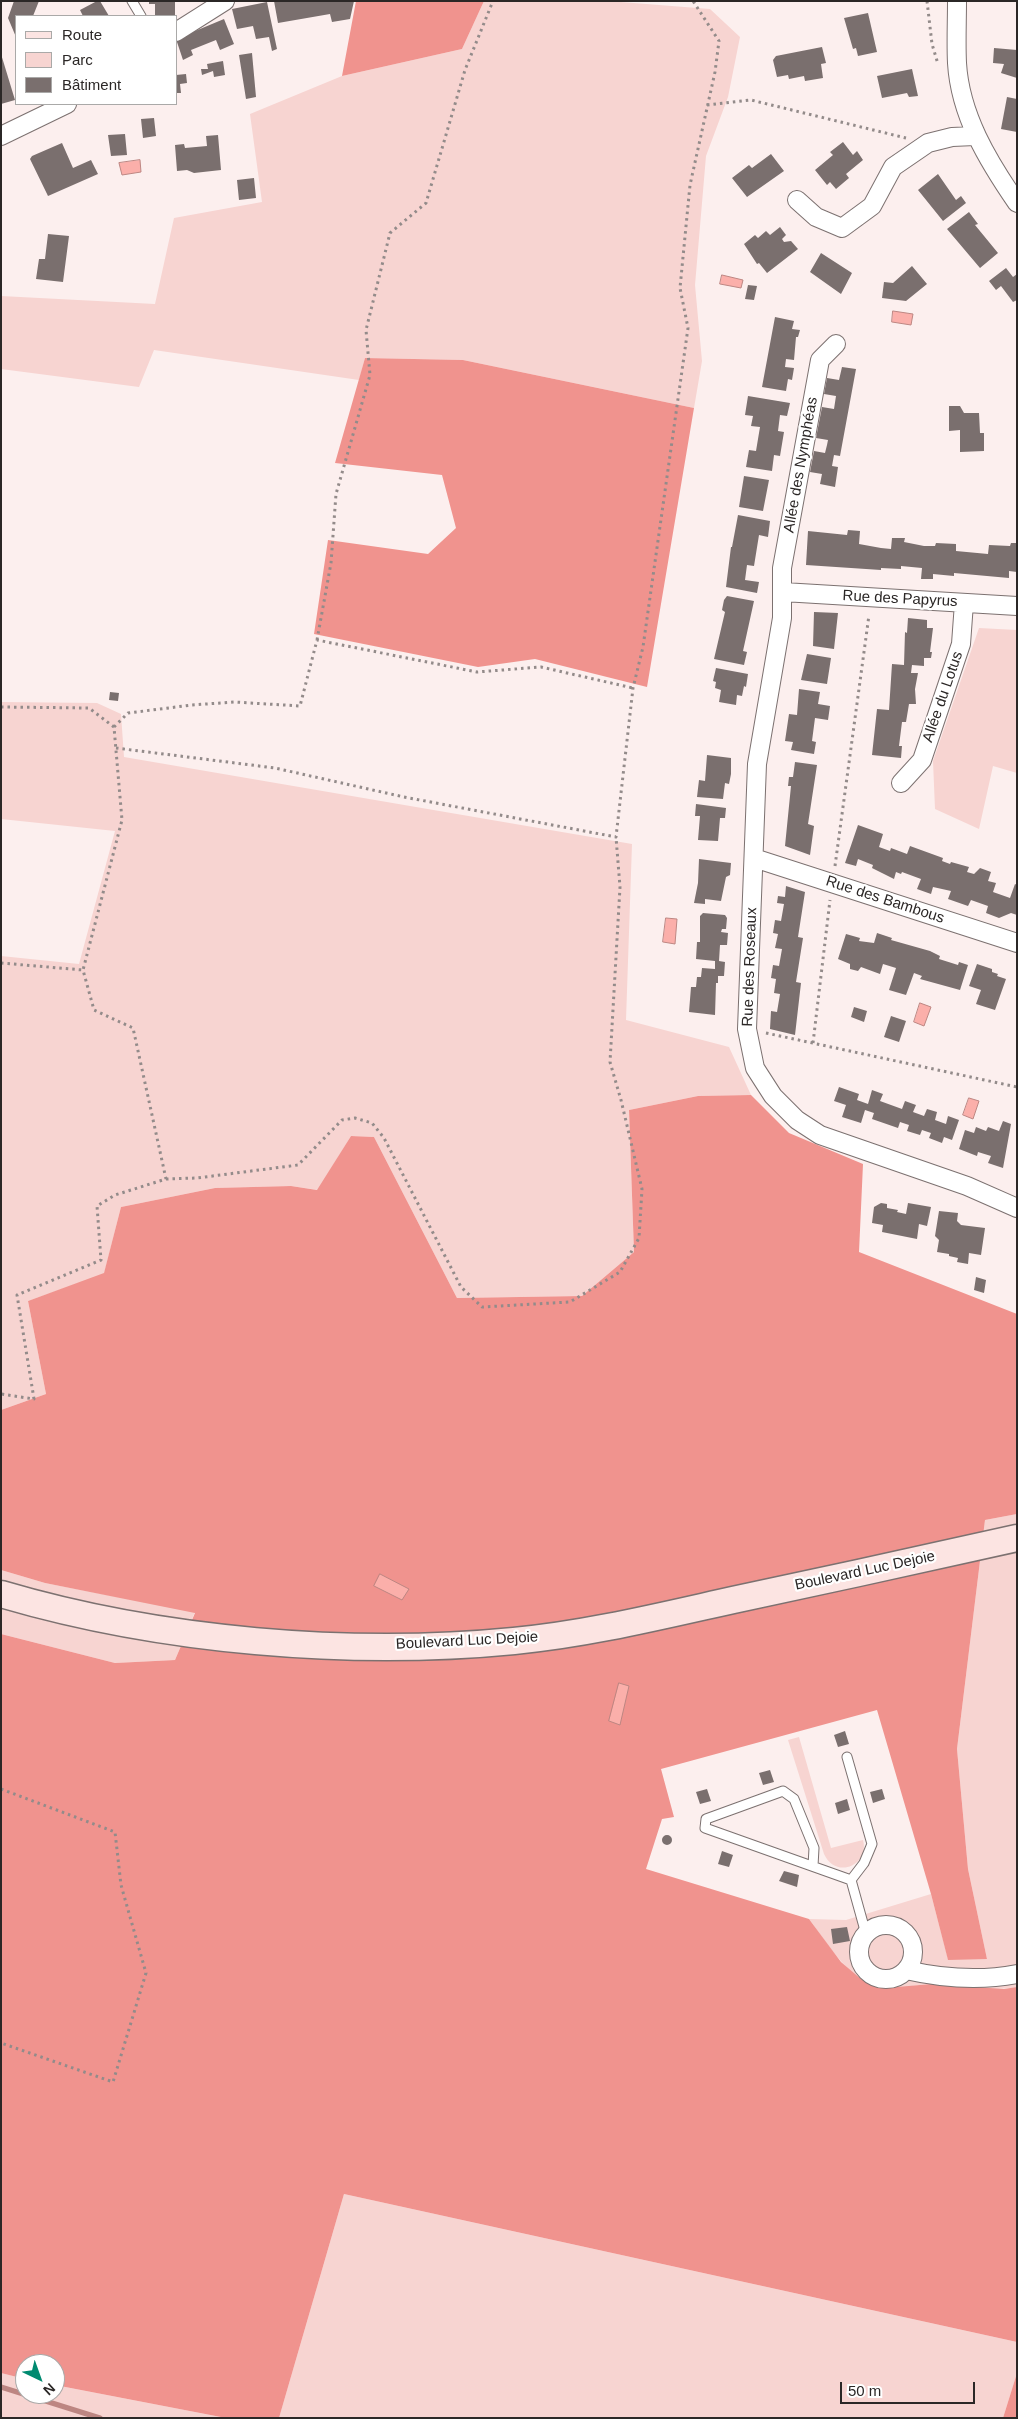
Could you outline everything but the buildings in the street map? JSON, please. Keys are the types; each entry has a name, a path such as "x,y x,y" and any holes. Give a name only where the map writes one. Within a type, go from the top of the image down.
{"main road":[{"name":"Boulevard Luc Dejoie","path":"1,1594 140,1626 220,1636 319,1645 420,1646 515,1641 699,1608 1017,1538"}],"street":[{"path":"178,30 205,6 226,1"},
{"path":"957,1 957,64 962,97 975,136 1017,203"},
{"path":"1,136 65,105"},
{"path":"797,200 816,217 842,228 872,206 893,167 928,143 952,137 975,136"},
{"name":"Allée des Nymphéas","path":"782,592 782,568 820,360 836,344"},
{"name":"Rue des Papyrus","path":"782,592 1017,606"},
{"name":"Rue des Roseaux","path":"782,592 782,618 758,764 747,1029 755,1068 773,1096 797,1120 820,1135 967,1186 1017,1208"},
{"name":"Allée du Lotus","path":"901,784 922,760 961,644 964,603"},
{"name":"Rue des Bambous","path":"754,858 1017,943"},
{"path":"880,1925 897,1927 904,1932 909,1938 912,1954 906,1970 898,1975 880,1978 865,1968 859,1951 866,1934 880,1925"},
{"path":"906,1970 929,1975 999,1978 1017,1974"}],"lane":[{"path":"132,1 140,15"},
{"path":"847,1756 872,1844 864,1863 851,1880"},
{"path":"813,1866 814,1848 794,1799 783,1791 706,1819 705,1828 851,1880"},
{"path":"851,1880 866,1934"}],"path":[{"path":"114,727 128,714 192,706 234,702 300,706 317,640 331,563 336,494 370,375 366,330 390,233 426,203 465,70 493,1"},
{"path":"1,1394 34,1399 17,1296 101,1260 97,1206 116,1195 166,1180 197,1178 298,1165 342,1120 356,1118 372,1122 384,1138 461,1287 482,1307 570,1302 620,1272 640,1238 642,1189 610,1062 620,887 616,837 633,688 643,647 688,328 680,288 690,185 719,41 693,1"},
{"path":"707,105 751,100 928,143"},
{"path":"813,1043 832,883 869,614 879,615"},
{"path":"317,640 477,672 541,667 633,688"},
{"path":"1,707 89,708 114,727 122,820 83,970 94,1010 133,1028 166,1180"},
{"path":"116,748 275,768 404,797 616,837"},
{"path":"1,963 83,970"},
{"path":"747,1029 1017,1087"},
{"path":"1,1788 115,1832 121,1885 146,1973 113,2082 1,2043"}],"green space":[{"path":"484,1 608,1 710,9 740,37 728,97 706,156 695,285 702,361 694,408 463,360 365,358 359,380 154,350 139,387 1,369 1,296 155,304 174,218 262,202 250,114 342,76 462,49"},
{"path":"979,628 1017,630 1017,773 993,766 979,829 935,809 933,761"},
{"path":"1,702 97,703 121,714 124,757 632,844 626,1020 729,1047 751,1095 698,1096 629,1110 634,1252 582,1296 457,1298 374,1137 351,1136 318,1190 291,1186 215,1188 121,1207 104,1274 28,1301 46,1394 1,1410 1,956 79,964 115,831 1,819"},
{"path":"1017,1514 1017,1987 987,1989 931,1984 887,1988 874,1985 863,1980 842,1962 809,1919 846,1920 931,1894 948,1959 987,1959 968,1869 957,1749 985,1520"},
{"path":"1,1570 45,1583 195,1612 175,1660 115,1663 1,1634"},
{"path":"799,1737 831,1848 863,1840 864,1849 862,1856 851,1866 843,1868 836,1866 829,1862 824,1854 788,1740"},
{"path":"344,2194 1017,2342 1017,2373 1003,2418 279,2418"},
{"path":"1,2373 15,2376 15,2404 65,2404 65,2387 226,2418 1,2418"}],"shaded area":[{"path":"356,1 484,1 462,49 342,76"},
{"path":"140,160 141,172 122,175 119,163"},
{"path":"722,275 743,280 741,288 720,284"},
{"path":"893,311 913,314 911,325 892,322"},
{"path":"365,358 463,360 694,408 647,687 535,659 478,667 314,634 328,540 428,554 456,528 442,475 335,463"},
{"path":"666,918 677,919 675,944 663,942"},
{"path":"920,1003 931,1007 924,1026 914,1022"},
{"path":"751,1095 789,1133 863,1164 859,1252 1017,1314 1017,1514 985,1520 957,1749 968,1869 987,1959 948,1960 931,1894 877,1710 661,1769 674,1817 662,1819 646,1869 809,1919 841,1962 861,1979 886,1988 931,1984 1004,1989 1017,1987 1017,2342 344,2194 279,2418 226,2418 65,2387 65,2354 15,2354 15,2376 1,2373 1,1634 115,1663 175,1660 195,1613 45,1583 1,1570 1,1410 46,1394 28,1301 104,1273 121,1207 215,1188 291,1186 317,1190 351,1136 374,1137 457,1298 582,1296 634,1252 629,1110 698,1096"},
{"path":"969,1098 979,1101 973,1119 963,1115"},
{"path":"380,1574 409,1589 402,1600 374,1586"},
{"path":"619,1683 629,1686 620,1725 609,1721"},
{"path":"1017,2373 1017,2418 1003,2418"}],"waterway":[{"path":"1,2387 100,2418"}]}
